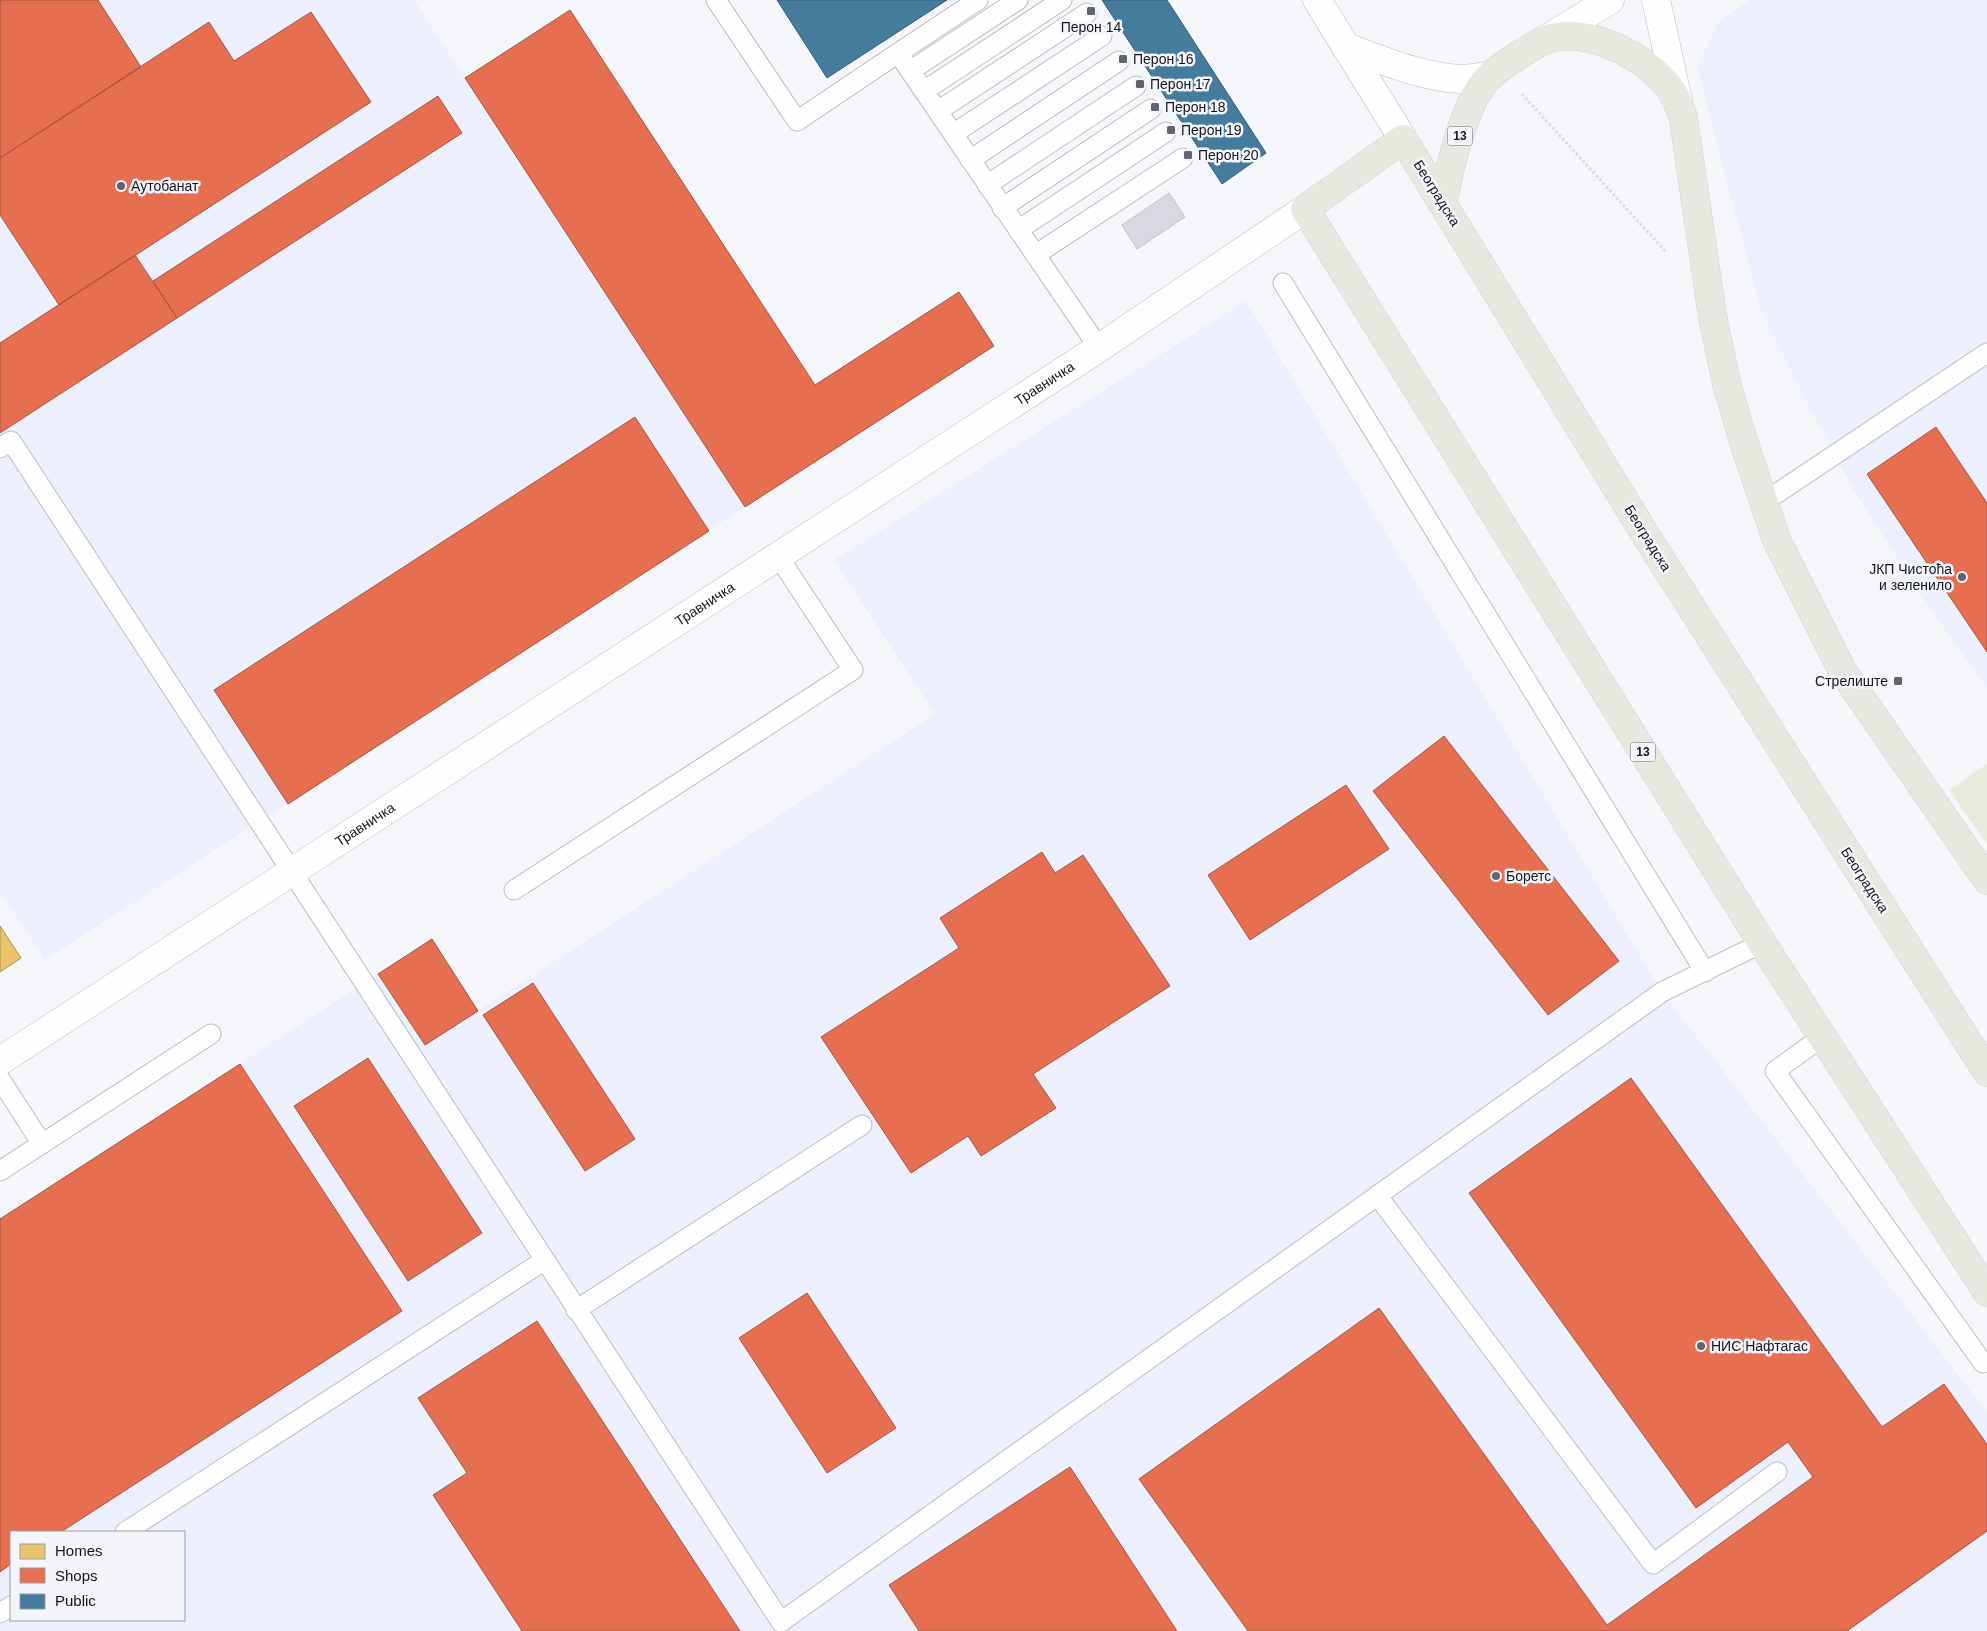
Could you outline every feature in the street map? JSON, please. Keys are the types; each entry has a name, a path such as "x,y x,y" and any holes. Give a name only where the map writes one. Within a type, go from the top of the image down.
{"main road":[{"name":"13","path":"1443,202 1452,160 1463,127 1482,87 1496,73 1545,40 1570,36 1602,42 1622,51 1663,80 1678,100 1682,116 1712,319 1727,385 1778,541 1843,672 1987,880"},
{"name":"Београдска","path":"1403,139 1648,539 1987,1072"},
{"name":"Травничка","path":"1305,209 1403,139"},
{"name":"13","path":"1305,209 1762,943 1987,1292"}],"street":[{"name":"Београдска","path":"1316,0 1403,139"},
{"path":"1545,40 1610,0"},
{"path":"1656,0 1678,100"},
{"path":"1346,48 1405,68 1437,76 1461,79 1496,73"},
{"name":"Травничка","path":"0,1060 1099,348 1305,209"}],"lane":[{"path":"716,0 797,120 978,0"},
{"path":"910,71 1018,0"},
{"path":"924,91 1062,0"},
{"path":"938,111 1087,13"},
{"path":"953,134 1102,36"},
{"path":"898,53 1099,348"},
{"path":"970,160 1119,61"},
{"path":"987,185 1136,86"},
{"path":"1002,208 1151,109"},
{"path":"1018,230 1166,132"},
{"path":"1035,256 1183,158"},
{"path":"1283,282 1705,972"},
{"path":"1764,502 1987,353"},
{"path":"0,448 11,441 781,1622 1662,992 1762,943"},
{"path":"514,890 853,670 778,556"},
{"path":"0,1171 210,1034"},
{"path":"1822,1037 1775,1071 1983,1363"},
{"path":"0,1079 42,1144"},
{"path":"576,1310 862,1125"},
{"path":"1377,1195 1653,1564 1776,1472"},
{"path":"127,1531 545,1260"}],"path":[{"path":"1496,73 1672,259"}],"shaded area":[{"path":"0,0 414,0 745,507 45,960 0,892"},
{"path":"1750,0 1987,0 1987,688 1929,607 1853,489 1808,405 1761,310 1697,68 1719,21"},
{"path":"1246,301 1662,992 1987,1412 1987,1631 0,1631 0,1219 432,939 478,1011 935,714 834,560"},
{"path":"1987,764 1987,844 1949,790"}],"building: Homes":[{"path":"0,926 21,958 0,972"}],"building: Shops":[{"path":"0,0 98,0 141,67 0,158"},
{"path":"570,10 815,385 959,292 994,346 745,507 465,78"},
{"name":"Аутобанат","path":"311,12 371,102 59,305 0,215 0,158 209,22 234,61"},
{"path":"438,96 462,133 177,318 153,281"},
{"path":"135,255 177,318 0,433 0,343"},
{"path":"635,417 709,531 288,804 214,690"},
{"name":"ЈКП Чистоћа и зеленило","path":"1936,427 1987,503 1987,652 1867,474"},
{"name":"Боретс","path":"1444,736 1619,961 1548,1015 1373,791"},
{"path":"1346,785 1389,849 1250,940 1208,875"},
{"path":"1042,852 1055,873 1083,855 1170,986 1033,1074 1056,1108 981,1156 968,1136 911,1173 821,1037 959,948 940,918"},
{"path":"432,939 478,1011 425,1045 378,974"},
{"path":"533,983 635,1139 585,1171 483,1015"},
{"path":"368,1058 482,1233 408,1281 294,1106"},
{"path":"240,1064 402,1311 63,1531 10,1531 10,1565 0,1572 0,1219"},
{"name":"НИС Нафтагас","path":"1631,1078 1882,1427 1944,1384 1987,1444 1987,1531 1847,1631 1248,1631 1139,1479 1379,1308 1607,1625 1813,1477 1788,1442 1696,1508 1469,1193"},
{"path":"807,1293 896,1428 827,1473 739,1338"},
{"path":"537,1321 740,1631 522,1631 433,1495 467,1473 418,1398"},
{"path":"1070,1467 1177,1631 919,1631 889,1585"}],"building: Public":[{"path":"777,0 947,0 827,78"},
{"path":"1102,0 1167,0 1266,153 1222,184"}],"building: Other":[{"path":"1169,193 1185,217 1137,249 1122,225"}],"place":[{"name":"Перон 14","path":"1091,11"},
{"name":"Перон 16","path":"1123,59"},
{"name":"Перон 17","path":"1140,84"},
{"name":"Перон 18","path":"1155,107"},
{"name":"Перон 19","path":"1171,130"},
{"name":"Перон 20","path":"1188,155"},
{"name":"Аутобанат","path":"121,186"},
{"name":"ЈКП Чистоћа и зеленило","path":"1962,577"},
{"name":"Стрелиште","path":"1898,681"},
{"name":"Боретс","path":"1496,876"},
{"name":"НИС Нафтагас","path":"1701,1346"}]}
